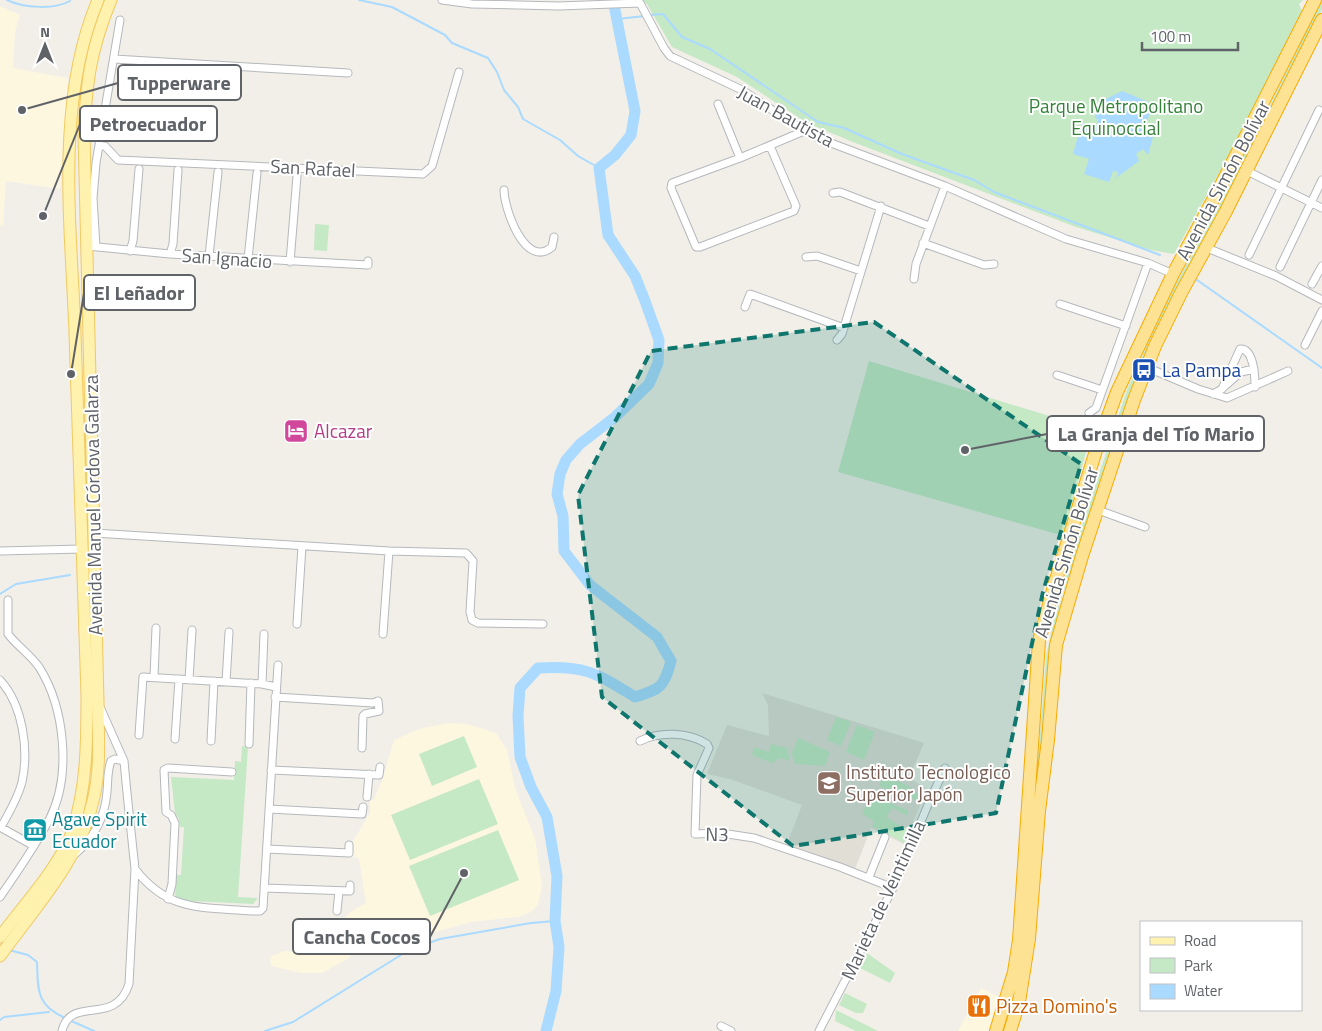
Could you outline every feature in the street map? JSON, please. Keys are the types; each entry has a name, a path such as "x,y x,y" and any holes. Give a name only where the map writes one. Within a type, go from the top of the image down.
{"highway":[{"name":"Avenida Simón Bolívar","path":"996,1031 1014,972 1019,940 1039,641 1054,586 1117,392 1173,274 1222,183 1315,0"},
{"name":"Avenida Simón Bolívar","path":"1010,1031 1021,994 1029,939 1039,811 1048,740 1056,645 1082,556 1146,367 1181,293 1207,248 1322,20"}],"main road":[{"name":"Avenida Manuel Córdova Galarza","path":"0,956 2,942 71,858 84,830 94,797 97,775 98,702 89,588 82,549 69,133 73,86 90,18 98,0"},
{"name":"Avenida Manuel Córdova Galarza","path":"15,926 71,834 86,768 89,588 94,533 90,200 84,135 86,86 90,61 110,0"},
{"path":"71,202 90,200"}],"street":[{"name":"Juan Bautista","path":"442,0 472,4 559,6 640,4 670,56 742,90 804,131 945,186 1066,239 1148,263 1173,274"},
{"path":"90,200 120,20"},
{"path":"114,59 348,73"},
{"name":"San Rafael","path":"100,146 105,146 118,160 424,174 432,166 459,72"},
{"path":"718,104 740,158"},
{"path":"1249,255 1320,110"},
{"path":"770,146 796,206 794,211 700,248 696,247 671,188 672,183 740,158 804,131"},
{"path":"130,251 133,241 139,169"},
{"path":"170,254 173,244 178,170"},
{"path":"1245,170 1322,208"},
{"path":"209,256 218,172"},
{"path":"248,259 251,249 258,173"},
{"path":"290,262 297,176"},
{"path":"1280,267 1322,180"},
{"path":"914,279 923,243 945,186"},
{"path":"504,190 508,215 525,244 535,250 547,250 552,246 554,237"},
{"path":"833,193 840,192 881,206 929,226"},
{"path":"837,340 844,328 881,206"},
{"path":"923,243 984,265 994,264"},
{"name":"San Ignacio","path":"91,246 130,251 290,262 368,263"},
{"path":"1207,248 1276,276 1322,300"},
{"path":"806,257 817,256 861,271"},
{"path":"1089,413 1096,408 1148,263"},
{"path":"1312,284 1322,266"},
{"path":"745,307 750,294 844,328"},
{"path":"1060,304 1126,326"},
{"path":"1305,345 1322,311"},
{"path":"1222,388 1240,349 1247,350 1254,369 1255,387"},
{"path":"1146,367 1227,398 1288,371"},
{"path":"1213,394 1241,372 1254,369"},
{"path":"1058,375 1102,390"},
{"path":"1098,510 1145,528"},
{"path":"94,533 389,551 466,553 473,561 470,612 472,620 478,623 543,624"},
{"path":"297,624 302,546"},
{"path":"0,551 82,549"},
{"path":"383,634 389,551"},
{"path":"0,897 34,846 54,808 62,767 63,735 55,704 42,672 8,634 8,600"},
{"path":"154,677 156,628"},
{"path":"189,680 192,630"},
{"path":"226,682 228,632"},
{"path":"262,684 264,634"},
{"path":"135,869 152,888 168,899 178,903 208,908 260,911 262,908 267,849 278,665"},
{"path":"139,735 141,679 154,677 251,683 276,687"},
{"path":"175,739 179,679"},
{"path":"0,680 15,704 22,727 25,750 22,782 16,800 0,827 34,846"},
{"path":"211,741 214,681"},
{"path":"248,744 251,683"},
{"path":"275,697 373,703 378,701 379,711 363,716 362,748"},
{"path":"62,1031 65,1022 72,1014 110,1008 116,1005 126,994 129,984 135,869 124,762 98,702"},
{"name":"N3","path":"640,741 651,737 672,734 707,744 709,748 697,775 696,834 721,833 754,838 893,888"},
{"path":"71,858 87,844 100,821 106,803 108,773 111,761 115,759 124,762"},
{"path":"271,770 379,775 380,767"},
{"path":"168,899 172,884 175,823 171,815 166,812 164,770 168,768 232,772"},
{"name":"Marieta de Veintimilla","path":"819,1031 893,888 945,768"},
{"path":"367,797 368,774"},
{"path":"269,809 362,814 363,806"},
{"path":"869,878 885,837"},
{"path":"267,849 349,853 349,845"},
{"path":"264,888 350,891 350,885"},
{"path":"337,911 339,891"},
{"path":"722,1026 731,1031"}],"highlighted area":[{"path":"874,322 1081,464 1043,592 996,813 793,846 602,697 578,495 651,351"}],"shaded area":[{"path":"0,6 20,15 15,32 13,68 68,78 60,189 6,181 3,226 0,225"},
{"name":"Instituto Tecnologico Superior Japón","path":"762,693 924,743 909,778 927,789 904,844 871,828 855,869 787,844 802,805 730,779 707,774 727,725 769,736 768,705"},
{"path":"450,723 467,724 496,733 507,750 515,788 535,839 542,885 538,905 531,912 518,917 471,922 428,934 397,939 381,934 368,937 357,945 349,958 322,973 301,973 271,966 270,957 284,951 305,952 337,928 350,912 366,903 359,858 353,857 354,840 370,813 370,801 374,799 382,781 394,740 422,728"},
{"path":"981,988 999,997 988,1031 958,1031"}],"green space":[{"name":"Parque Metropolitano Equinoccial","path":"639,0 1303,0 1299,4 1302,11 1255,108 1174,254 1151,250 1076,227 807,123 737,77 672,47 647,4"},
{"path":"1322,0 1322,9 1315,26 1140,371 1111,447 1095,501 1062,596 1052,639 1018,989 1005,1031 1001,1031 1039,747 1046,657 1059,595 1127,390 1173,289 1212,219"},
{"path":"315,224 329,225 327,251 314,250"},
{"path":"869,361 1092,429 1064,536 838,472"},
{"path":"836,717 851,722 841,746 827,740"},
{"path":"857,725 875,732 864,760 846,752"},
{"path":"464,736 477,767 432,786 419,754"},
{"path":"798,738 830,752 825,766 795,764 791,751 793,751"},
{"path":"771,744 787,748 790,761 780,758 772,763 752,755 754,747 769,752"},
{"path":"242,746 248,747 238,897 258,898 253,904 191,901 175,898 176,875 181,875 184,827 180,827 179,819 175,813 171,777 234,780 235,761 241,762"},
{"path":"883,776 912,788 921,802 879,786"},
{"path":"479,779 498,824 410,860 391,815"},
{"path":"870,796 908,810 908,816 892,808 886,817 909,831 904,843 872,826 874,821 862,814"},
{"path":"498,830 519,880 430,916 409,866"},
{"path":"867,953 895,973 890,983 858,967"},
{"path":"845,993 867,1004 863,1013 856,1013 839,1005"},
{"path":"836,1010 878,1031 856,1031 835,1021"}],"water":[{"path":"1122,91 1153,104 1143,132 1153,137 1148,155 1143,149 1136,154 1139,161 1116,178 1118,172 1113,171 1109,182 1084,174 1089,159 1073,154 1082,123 1096,128 1098,119 1095,118 1100,102"}],"waterway":[{"path":"7,0 22,5 39,7 56,6 70,1"},
{"path":"359,0 392,7 445,35 452,43 488,58 497,72 504,90 518,107 523,119 560,140 578,156 599,168"},
{"path":"546,1031 556,991 559,947 555,921 557,876 547,817 531,787 520,757 518,716 520,688 538,668 568,668 600,676 635,697 651,692 660,686 671,661 657,637 590,585 564,551 563,516 557,494 560,474 566,460 580,444 615,417 649,384 658,363 659,340 645,301 635,276 608,235 599,168 615,155 631,135 635,111 613,0"},
{"path":"649,15 663,14 682,37 710,49 818,122 844,128 902,154 974,180 994,192 1160,255"},
{"path":"617,19 645,16"},
{"path":"1197,280 1322,368"},
{"path":"0,594 16,584 70,575"},
{"path":"265,1031 293,1022 409,950 440,939 531,923 555,921"},
{"path":"9,950 28,955 37,962 40,996 49,1008 65,1018"},
{"path":"0,1020 4,1017 49,1012"},
{"path":"69,1020 94,1031"}],"place":[{"name":"Tupperware","path":"22,110"},
{"name":"Petroecuador","path":"43,216"},
{"name":"La Pampa","path":"1144,370"},
{"name":"El Leñador","path":"71,374"},
{"name":"Alcazar","path":"296,431"},
{"name":"La Granja del Tío Mario","path":"965,450"},
{"name":"Instituto Tecnologico Superior Japón","path":"829,783"},
{"name":"Agave Spirit Ecuador","path":"35,830"},
{"name":"Cancha Cocos","path":"464,873"},
{"name":"Pizza Domino's","path":"979,1006"}]}
